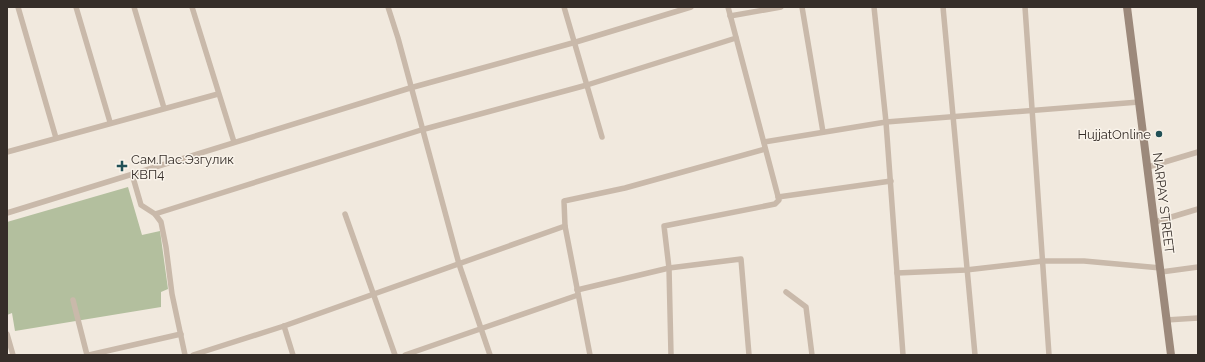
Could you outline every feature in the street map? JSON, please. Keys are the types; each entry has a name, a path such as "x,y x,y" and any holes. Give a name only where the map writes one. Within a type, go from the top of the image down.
{"main road":[{"name":"NARPAY STREET","path":"1127,7 1171,355"}],"street":[{"path":"18,7 56,138"},
{"path":"76,7 110,122"},
{"path":"134,7 164,108"},
{"path":"192,7 234,142"},
{"path":"388,7 398,38 421,130 459,264 490,355"},
{"path":"564,7 576,42 602,137"},
{"path":"7,213 410,88 576,42 691,7"},
{"path":"671,355 669,268 664,226 775,204 778,197 728,7"},
{"path":"730,16 782,7"},
{"path":"802,7 823,132"},
{"path":"874,7 891,181 903,355"},
{"path":"943,7 975,355"},
{"path":"1025,7 1049,355"},
{"path":"155,214 421,130 587,84 736,38"},
{"path":"7,152 110,122 218,94"},
{"path":"590,355 565,226 564,200 625,188 764,146 823,132 886,122 1139,102"},
{"path":"1148,167 1198,152"},
{"path":"132,174 141,205 155,214 161,222 172,294 186,355"},
{"path":"778,197 891,181"},
{"path":"1154,222 1198,209"},
{"path":"345,214 395,355"},
{"path":"193,355 284,326 565,226"},
{"path":"405,355 578,292 669,268 741,259 749,355"},
{"path":"897,273 966,270 1043,261 1084,261 1161,270 1198,267"},
{"path":"786,292 806,307 812,355"},
{"path":"73,300 88,355 181,334"},
{"path":"1166,320 1198,318"},
{"path":"284,326 293,355"},
{"path":"7,334 14,355"}],"green space":[{"path":"128,187 142,235 160,231 168,289 161,292 161,307 15,331 12,313 7,315 7,222"}],"place":[{"name":"HujjatOnline","path":"1159,134"},
{"name":"Сам.Пас.Эзгулик КВП4","path":"122,166"}]}
